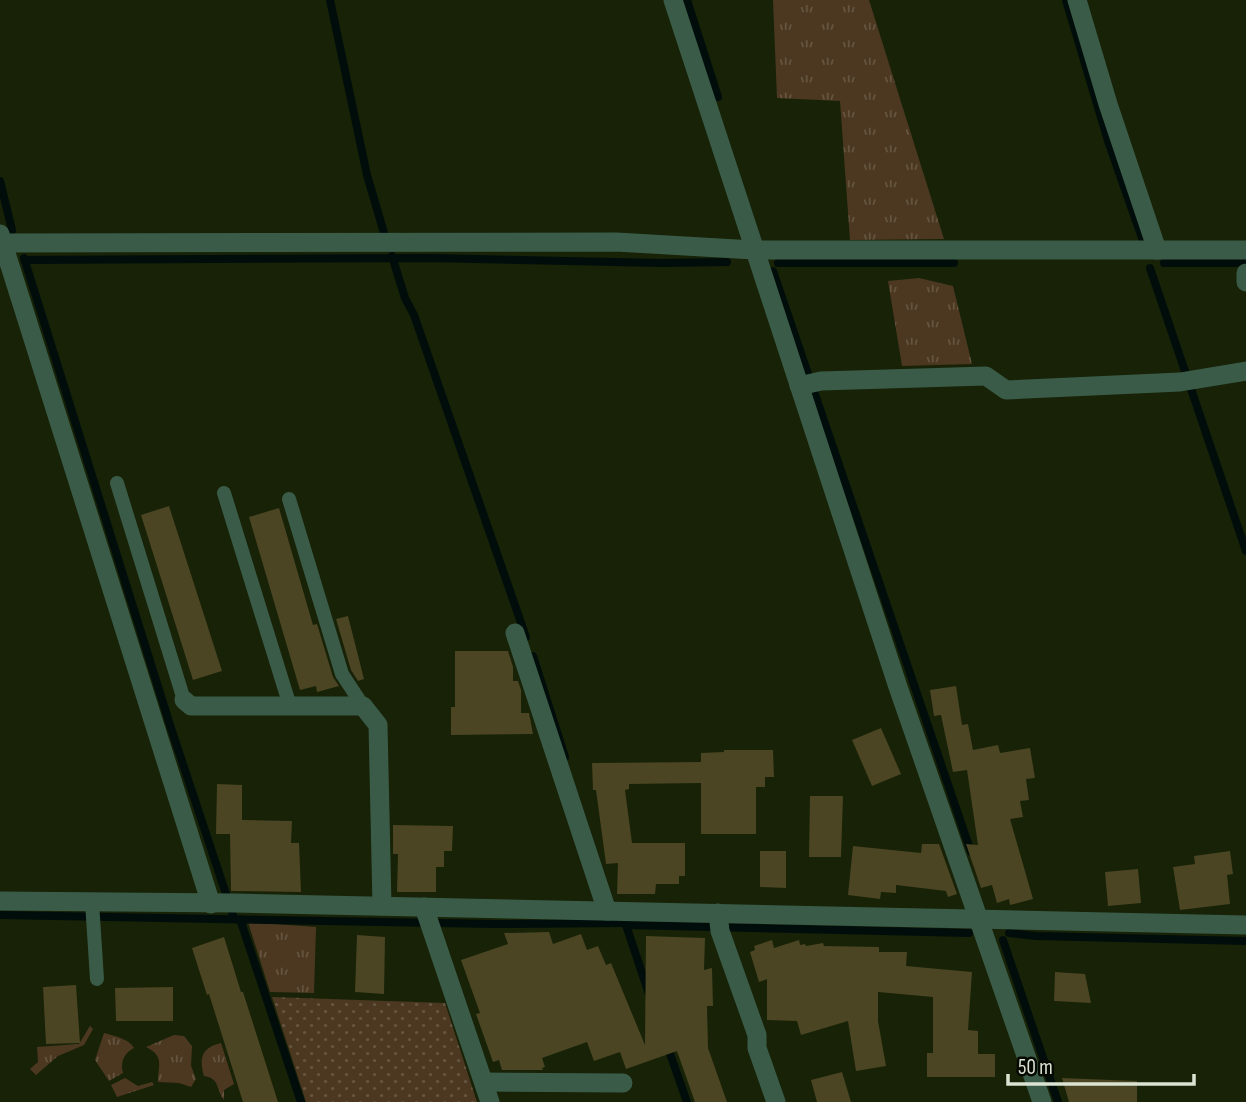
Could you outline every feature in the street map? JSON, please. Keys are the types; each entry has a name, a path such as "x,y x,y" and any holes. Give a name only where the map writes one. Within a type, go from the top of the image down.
{"street":[{"path":"673,0 754,250 809,384 898,687 1042,1102"},
{"path":"1077,0 1108,104 1157,250"},
{"path":"223,903 1,240 616,242 754,250 1246,250"},
{"path":"1246,274 1246,282"},
{"path":"809,384 986,376 1006,390 1188,381 1246,371"},
{"path":"515,633 614,911"},
{"path":"184,700 191,706 363,706 378,725 382,906"},
{"path":"0,901 92,911 223,903 382,906 427,916 614,911 719,922 979,918 1246,925"},
{"path":"427,916 490,1102"},
{"path":"719,922 757,1035 757,1048 776,1102"},
{"path":"484,1083 624,1083"}],"lane":[{"path":"117,483 184,700"},
{"path":"224,493 290,706"},
{"path":"289,499 342,674 363,706"},
{"path":"92,911 97,979"}],"green space":[{"path":"773,0 869,0 944,239 850,240 840,101 777,98"},
{"path":"919,278 953,286 972,364 902,366 888,281"},
{"path":"248,922 316,927 314,993 270,992"},
{"path":"272,997 445,1003 477,1102 306,1102"},
{"path":"90,1026 93,1029 84,1045 58,1056 36,1075 30,1069 38,1062 37,1047 79,1044"},
{"path":"104,1033 125,1040 134,1048 124,1058 123,1073 109,1081 95,1060"},
{"path":"174,1035 184,1036 192,1046 191,1066 196,1079 191,1087 179,1083 158,1082 158,1058 146,1047"},
{"path":"221,1043 234,1084 224,1090 224,1100 213,1079 204,1076 202,1064 206,1051"},
{"path":"125,1078 138,1086 152,1082 154,1085 117,1097 111,1085"}],"building":[{"path":"169,506 222,671 193,680 141,515"},
{"path":"279,508 313,625 317,624 333,677 339,686 317,692 316,686 300,690 249,517"},
{"path":"348,616 364,679 358,681 351,670 336,619"},
{"path":"455,651 508,651 513,667 513,681 518,681 521,690 521,713 529,713 533,734 451,735 451,707 455,707"},
{"path":"956,686 962,725 968,724 973,750 998,745 1000,753 1030,748 1035,778 1026,779 1029,800 1020,801 1023,817 1010,819 1033,899 1010,905 1009,899 997,903 992,885 981,888 966,844 978,845 967,770 953,772 941,715 934,716 930,690"},
{"path":"881,728 901,774 872,786 852,740"},
{"path":"773,750 774,777 765,777 765,787 756,787 756,834 701,834 701,783 629,784 629,789 625,790 632,843 685,843 685,876 679,876 679,884 656,884 655,894 617,894 618,863 606,864 596,790 593,790 592,763 701,762 701,753"},
{"path":"217,784 242,785 242,820 292,821 291,843 299,843 301,892 231,891 230,834 216,834"},
{"path":"810,796 843,796 841,857 809,857"},
{"path":"393,825 453,826 452,851 444,851 444,867 436,867 436,892 397,892 398,854 393,854"},
{"path":"922,844 939,844 957,894 948,897 946,891 896,885 896,893 881,892 880,899 848,895 853,846 921,853"},
{"path":"760,851 786,851 786,888 760,887"},
{"path":"1230,851 1233,874 1227,875 1230,904 1180,910 1173,867 1195,864 1194,856"},
{"path":"1138,869 1141,903 1108,906 1105,872"},
{"path":"549,932 553,944 581,934 587,950 598,946 606,965 611,963 645,1045 646,936 705,938 704,970 712,968 713,1006 707,1006 708,1048 727,1102 695,1102 677,1051 626,1069 620,1052 594,1061 587,1042 542,1058 545,1067 543,1070 502,1070 499,1060 493,1062 476,1014 480,1013 461,960 508,944 504,933"},
{"path":"357,935 385,937 384,994 355,992"},
{"path":"224,937 278,1102 243,1102 209,994 207,995 192,948"},
{"path":"772,940 774,948 799,940 800,945 806,946 823,943 824,946 879,947 879,952 907,952 906,966 972,972 968,1030 978,1031 978,1054 995,1054 995,1077 927,1077 927,1053 933,1053 933,997 878,992 878,1021 886,1066 856,1071 848,1021 801,1035 797,1021 767,1020 767,979 759,982 750,952 755,950 754,946"},
{"path":"1055,972 1085,974 1091,1003 1054,1001"},
{"path":"76,985 80,1043 46,1044 43,987"},
{"path":"173,987 173,1021 116,1021 115,988"},
{"path":"842,1072 851,1102 817,1102 811,1080"},
{"path":"1062,1078 1137,1081 1137,1102 1069,1102"}],"waterway":[{"path":"330,0 367,175 384,233"},
{"path":"687,0 718,97"},
{"path":"1066,0 1109,144 1142,238"},
{"path":"0,181 12,230"},
{"path":"392,256 526,637"},
{"path":"24,258 170,725 234,918"},
{"path":"25,260 431,258 727,262"},
{"path":"778,263 954,263"},
{"path":"1164,263 1246,263"},
{"path":"1150,268 1246,551"},
{"path":"773,271 971,852"},
{"path":"533,656 565,757"},
{"path":"617,912 626,925 649,994"},
{"path":"0,915 494,924 623,923"},
{"path":"240,919 301,1102"},
{"path":"626,925 969,933"},
{"path":"1009,933 1246,941"},
{"path":"1003,940 1058,1102"},
{"path":"667,1045 687,1102"}]}
